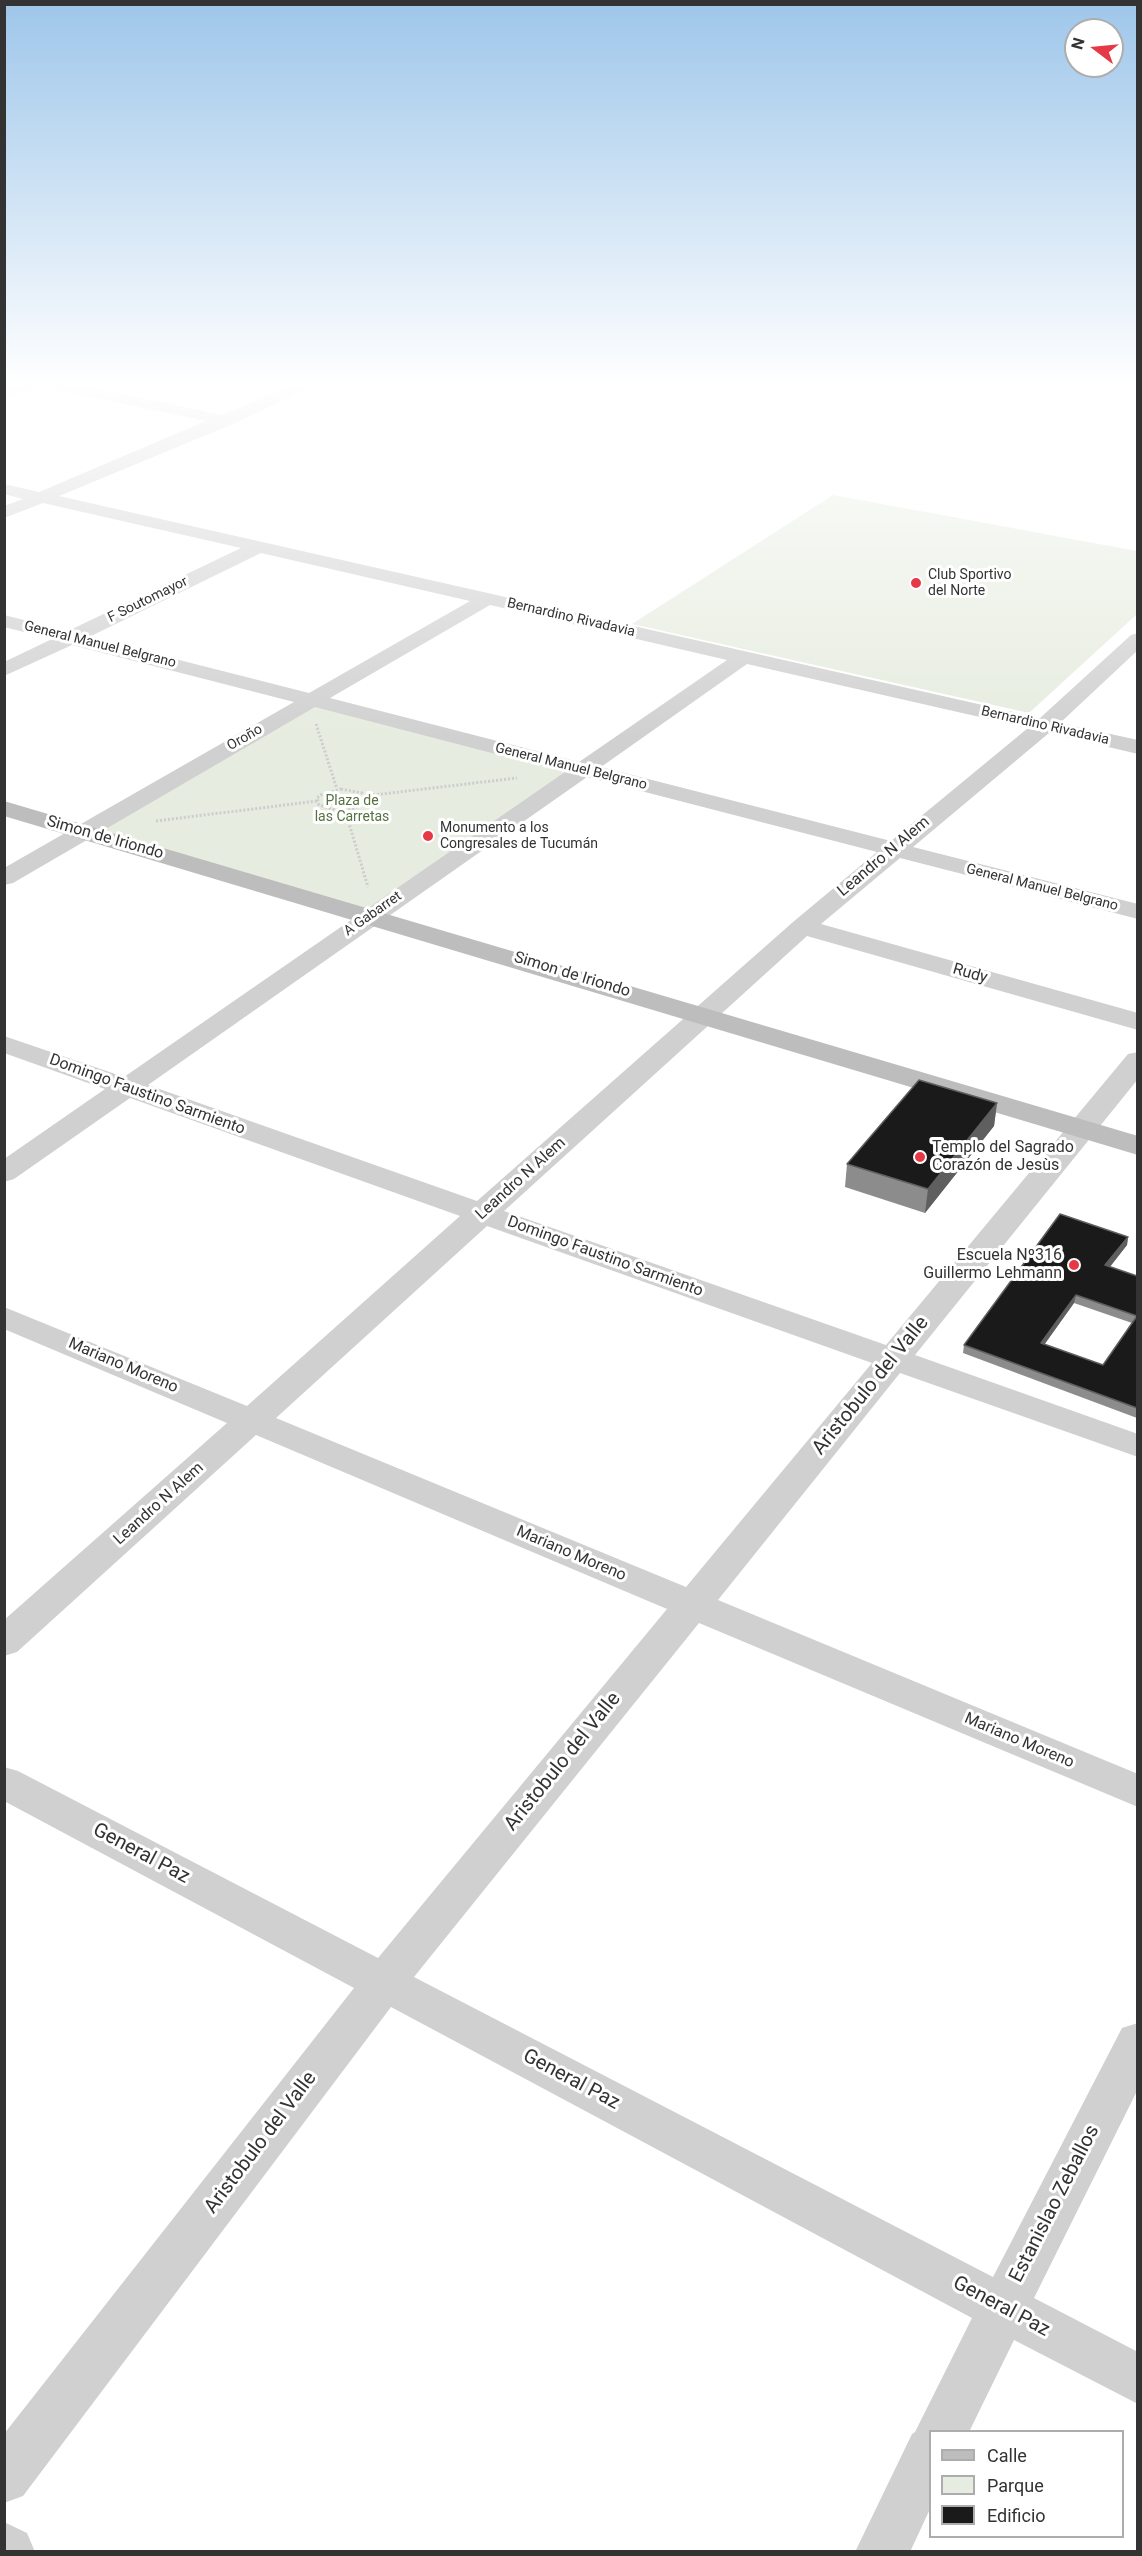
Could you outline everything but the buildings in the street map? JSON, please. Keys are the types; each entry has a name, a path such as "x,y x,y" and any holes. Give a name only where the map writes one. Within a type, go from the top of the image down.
{"main road":[{"name":"Simon de Iriondo","path":"4,808 84,832 371,905 705,1015 1137,1146"}],"street":[{"path":"4,513 33,500"},
{"name":"Bernardino Rivadavia","path":"55,500 1137,747"},
{"name":"F Soutomayor","path":"4,670 259,547"},
{"name":"Oroño","path":"4,878 312,708 487,599"},
{"name":"General Manuel Belgrano","path":"4,621 71,638 312,708 585,770 1137,912"},
{"name":"Leandro N Alem","path":"4,1642 802,927 892,849 1044,726 1137,639"},
{"name":"A Gabarret","path":"4,1173 126,1087 371,905 585,770 743,658"},
{"name":"Rudy","path":"802,927 1137,1022"},
{"name":"Domingo Faustino Sarmiento","path":"4,1044 1137,1446"},
{"name":"Aristobulo del Valle","path":"4,2477 384,1982 1137,1060"},
{"name":"Mariano Moreno","path":"4,1317 1137,1791"},
{"name":"General Paz","path":"4,1782 1137,2379"},
{"name":"Estanislao Zeballos","path":"942,2430 1137,2042"},
{"path":"882,2552 929,2454"}],"path":[{"path":"312,708 337,789"},
{"path":"154,821 316,801 321,795 337,789 356,791 365,796 524,778"},
{"path":"316,801 323,808 345,810 360,806 364,803 365,796"},
{"path":"345,810 371,905"}],"green space":[{"name":"Club Sportivo del Norte","path":"825,500 862,500 1137,551 1137,614 1029,713 632,624"},
{"name":"Plaza de las Carretas","path":"311,700 585,770 371,915 84,832"}],"place":[{"name":"Club Sportivo del Norte","path":"916,583"},
{"name":"Monumento a los Congresales de Tucumán","path":"428,836"},
{"name":"Templo del Sagrado Corazón de Jesùs","path":"920,1157"},
{"name":"Escuela Nº316 Guillermo Lehmann","path":"1074,1265"}]}
